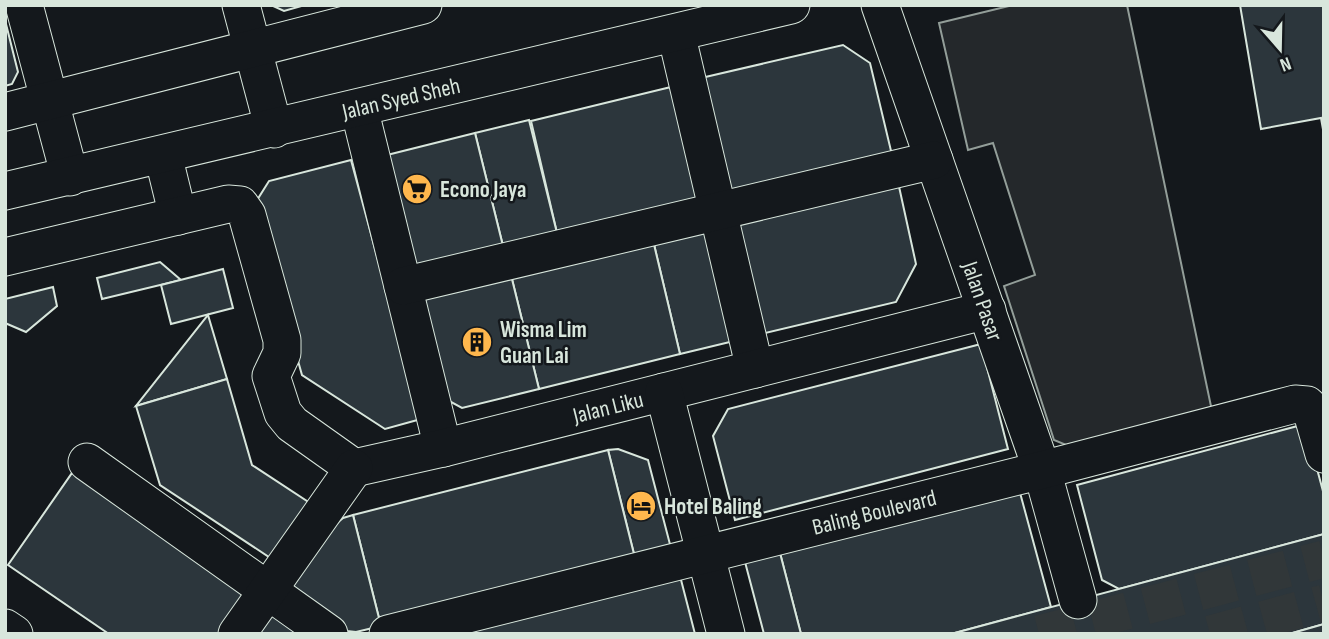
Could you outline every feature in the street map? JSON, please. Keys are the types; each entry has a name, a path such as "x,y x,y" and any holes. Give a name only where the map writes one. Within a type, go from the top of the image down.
{"street":[{"path":"24,5 70,177"},
{"path":"241,5 274,128"},
{"path":"5,112 423,5"},
{"name":"Jalan Syed Sheh","path":"7,192 359,108 680,23 791,5"},
{"name":"Jalan Pasar","path":"880,5 1042,470 1078,600"},
{"path":"680,23 718,211 755,369"},
{"path":"359,108 443,448"},
{"path":"163,155 178,216"},
{"path":"403,286 934,160"},
{"path":"5,257 228,204 240,205 245,210 283,347 271,376 283,413 292,424 354,468 237,634"},
{"name":"Jalan Liku","path":"354,468 443,448 987,310"},
{"path":"664,392 726,634"},
{"name":"Baling Boulevard","path":"388,634 1301,404 1311,409 1324,454"},
{"path":"87,462 329,634"},
{"path":"5,628 14,634"}],"shaded area":[{"path":"1013,5 1127,5 1212,411 1071,447 1054,440 1004,286 1035,275 993,143 968,150 939,23"}],"building":[{"path":"271,5 305,5 284,11"},
{"path":"1240,5 1324,5 1324,135 1321,118 1261,129"},
{"path":"5,20 18,72 12,84 5,86"},
{"path":"843,45 870,63 892,155 729,194 701,78"},
{"path":"675,86 701,199 557,233 531,121"},
{"path":"529,120 557,233 503,246 475,133"},
{"path":"475,133 503,246 414,268 387,155"},
{"path":"351,160 421,419 385,429 302,375 254,205 269,181"},
{"path":"898,182 916,264 896,302 761,334 735,220"},
{"path":"706,224 734,341 680,354 652,236"},
{"path":"652,236 680,354 539,389 510,271"},
{"path":"160,262 181,280 102,299 97,278"},
{"path":"223,269 233,308 171,324 161,285"},
{"name":"Wisma Lim Guan Lai","path":"510,271 539,389 462,408 440,396 415,294"},
{"path":"53,287 57,306 26,332 5,323 5,299"},
{"path":"208,315 227,379 136,406"},
{"path":"981,344 1008,449 735,520 713,436 728,409"},
{"path":"227,379 252,465 313,505 275,561 160,485 136,406"},
{"path":"1305,424 1324,495 1324,534 1119,589 1102,580 1077,485"},
{"name":"Hotel Baling","path":"618,449 648,460 672,552 636,562 608,450"},
{"path":"608,450 636,562 381,626 353,515"},
{"path":"72,473 248,594 220,634 109,634 8,565"},
{"path":"1019,489 1051,607 951,634 801,634 780,553"},
{"path":"353,515 381,626 356,632 347,631 288,591 336,524"},
{"path":"1324,534 1324,624 1289,634 951,634"},
{"path":"780,553 801,634 764,634 745,562"},
{"path":"679,572 695,634 439,634"},
{"path":"271,608 306,634 252,634"},
{"path":"1324,624 1324,634 1289,634"}],"tunnel":[{"path":"1039,634 1324,559"},
{"path":"1210,634 1324,603"}],"place":[{"name":"Econo Jaya","path":"417,189"},
{"name":"Wisma Lim Guan Lai","path":"477,342"},
{"name":"Hotel Baling","path":"641,506"}]}
